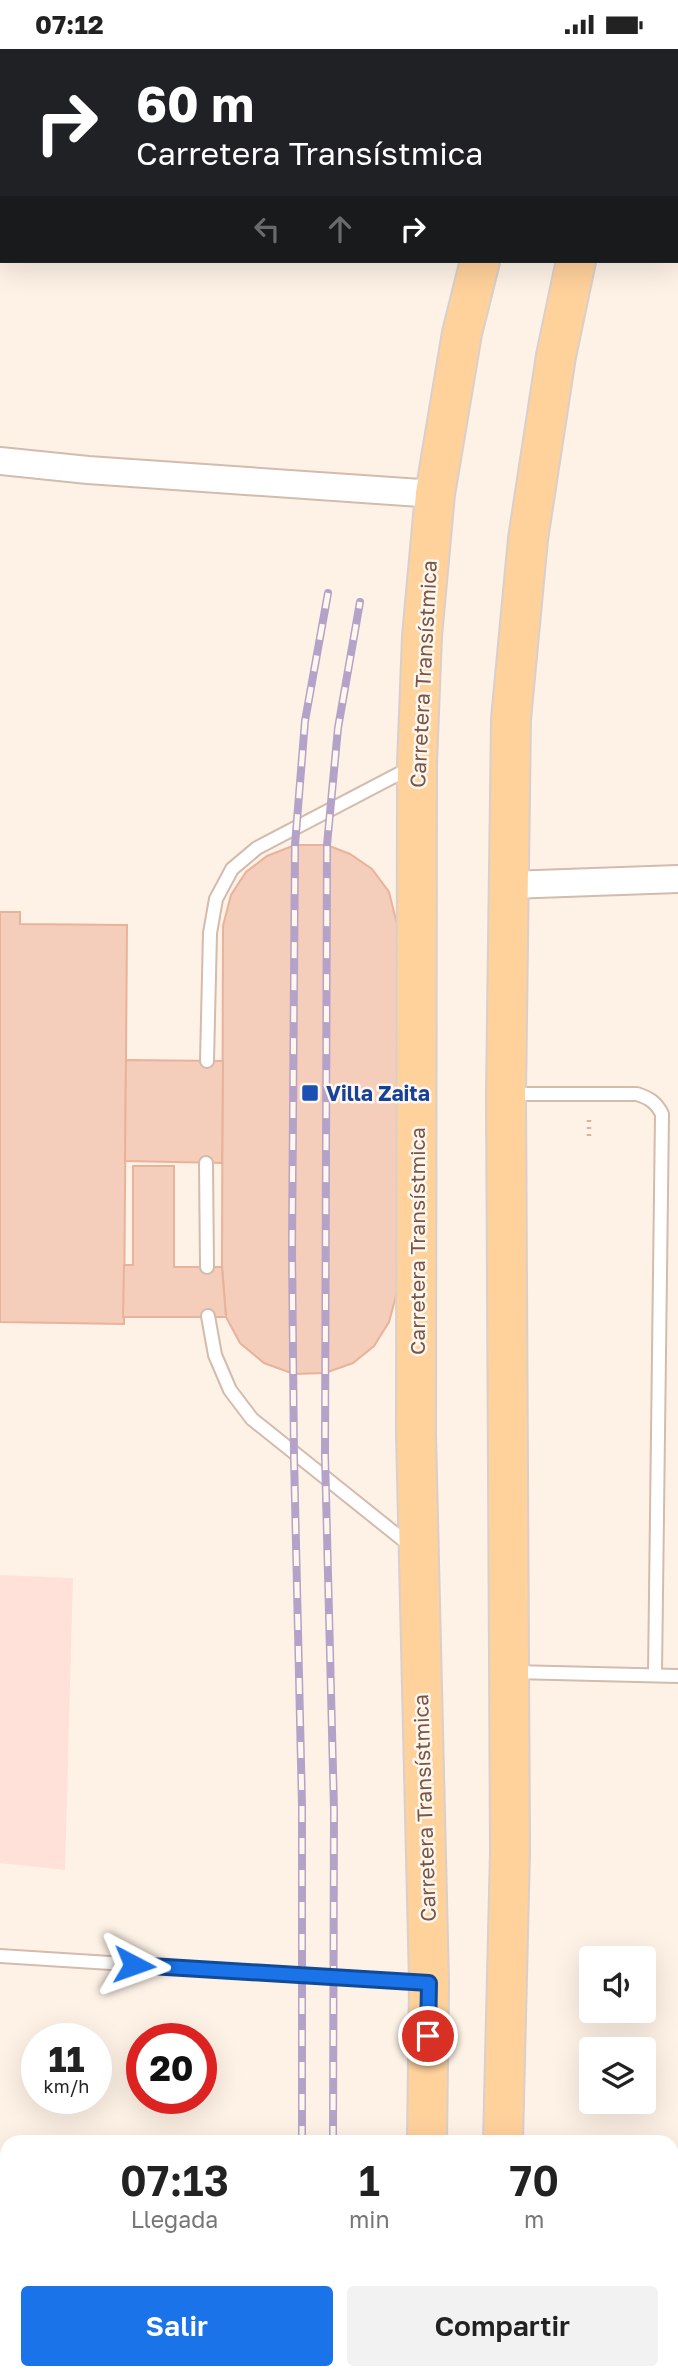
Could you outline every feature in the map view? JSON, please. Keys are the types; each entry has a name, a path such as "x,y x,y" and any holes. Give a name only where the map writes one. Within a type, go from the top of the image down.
{"main road":[{"name":"Carretera Transístmica","path":"427,2135 429,1983 417,1552 416,764 422,636 435,494 462,333 480,263"},
{"path":"503,2135 510,1851 506,1094 511,719 528,538 556,356 576,263"}],"street":[{"path":"0,461 435,494"},
{"path":"509,885 678,879"}],"lane":[{"path":"207,1061 210,933 216,899 232,869 257,848 416,764"},
{"path":"506,1094 637,1094 649,1098 662,1114 656,1674"},
{"path":"206,1163 207,1267"},
{"path":"208,1316 215,1355 230,1390 252,1419 417,1552"},
{"path":"509,1672 678,1676"},
{"path":"0,1956 429,1983"}],"shaded area":[{"path":"0,1575 73,1578 65,1870 0,1863"}],"building":[{"name":"Villa Zaita","path":"295,845 327,845 350,854 372,869 389,892 398,928 397,1292 389,1322 374,1346 353,1363 325,1373 294,1374 264,1363 240,1343 226,1317 222,1267 223,926 231,895 246,872 267,856"},
{"path":"0,912 20,912 20,924 127,925 124,1324 0,1322"},
{"path":"126,1060 223,1061 222,1163 125,1161"},
{"path":"133,1166 174,1166 174,1267 222,1267 226,1317 123,1317 124,1265 133,1265"}],"railway":[{"path":"302,2135 302,1806 292,1248 295,845 305,721 328,593"},
{"path":"333,2135 334,1810 325,1456 327,845 338,728 360,602"}],"place":[{"name":"Villa Zaita","path":"310,1093"}],"route":[{"path":"134,1965 429,1983 428,2036"}]}
